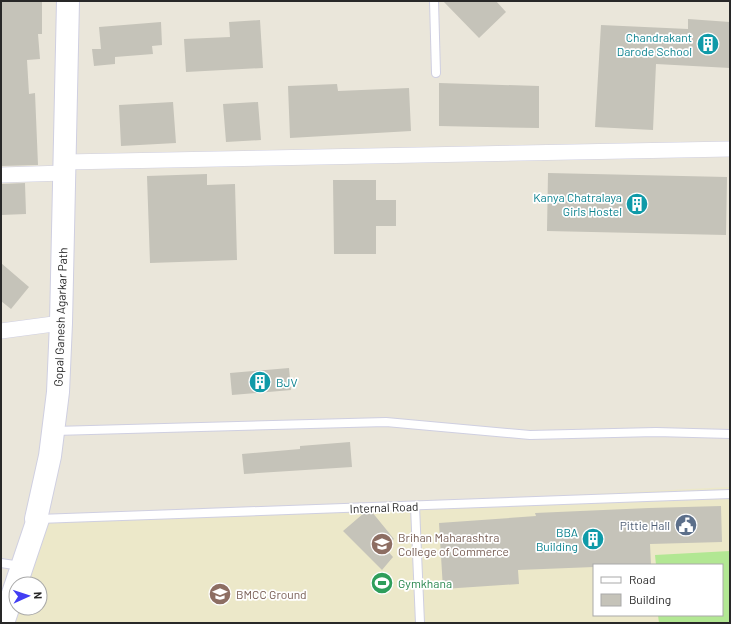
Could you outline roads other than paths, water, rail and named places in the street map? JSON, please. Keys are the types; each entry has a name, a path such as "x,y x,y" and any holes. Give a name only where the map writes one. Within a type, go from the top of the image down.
{"street":[{"name":"Gopal Ganesh Agarkar Path","path":"3,623 11,564 38,519 36,519 50,456 58,392 61,323 68,1"},
{"path":"1,175 64,168 730,149"},
{"path":"1,331 61,323"}],"lane":[{"path":"434,1 436,73"},
{"path":"53,431 386,422 530,434 656,432 730,434"},
{"name":"Internal Road","path":"38,519 730,494"},
{"path":"414,506 420,623"}],"place":[{"name":"Chandrakant Darode School","path":"708,44"},
{"name":"Kanya Chatralaya Girls Hostel","path":"637,204"},
{"name":"BJV","path":"260,382"},
{"name":"Pittie Hall","path":"686,525"},
{"name":"BBA Building","path":"593,539"},
{"name":"Brihan Maharashtra College of Commerce","path":"382,544"},
{"name":"Gymkhana","path":"382,583"},
{"name":"BMCC Ground","path":"220,594"}]}
